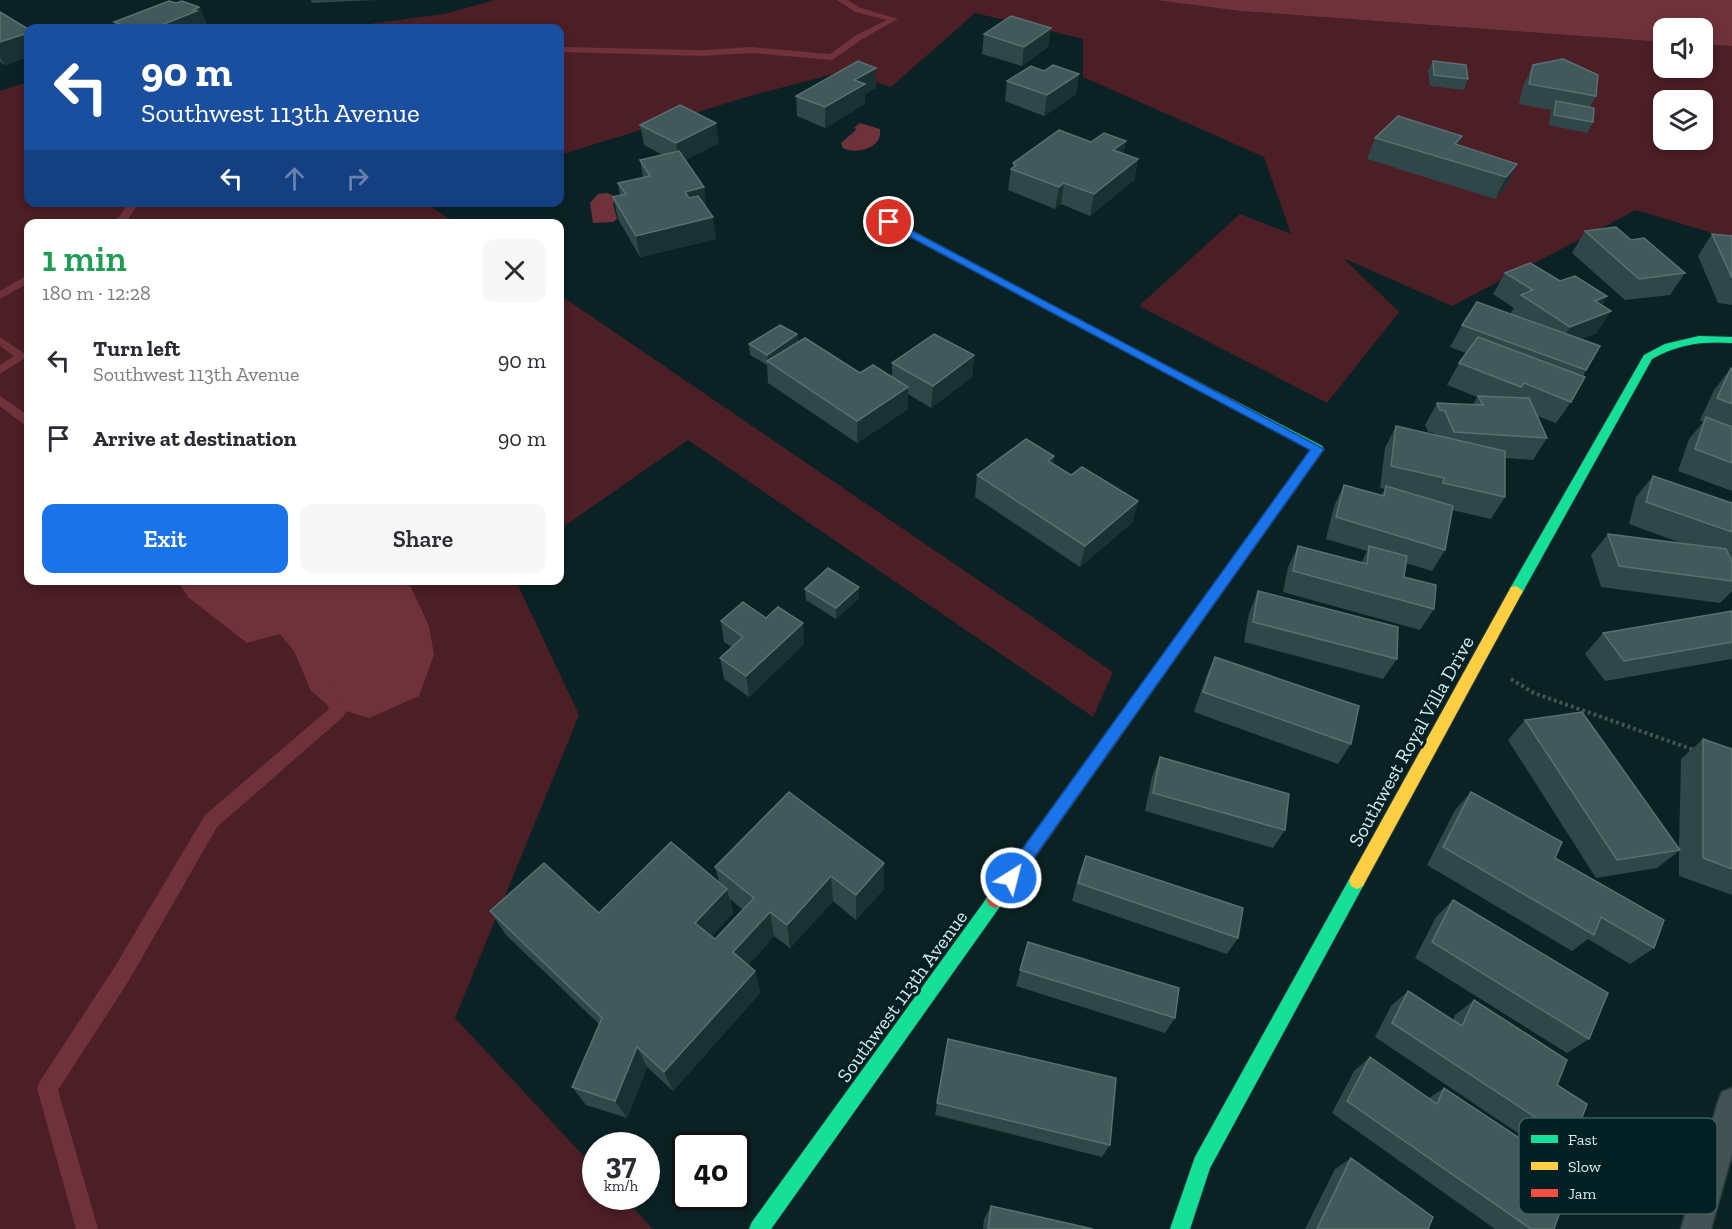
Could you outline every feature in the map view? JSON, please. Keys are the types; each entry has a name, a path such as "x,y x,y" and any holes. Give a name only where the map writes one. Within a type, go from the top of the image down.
{"street":[{"name":"Southwest 113th Avenue","path":"759,1229 1318,449 889,222"},
{"name":"Southwest Royal Villa Drive","path":"1180,1229 1202,1164 1478,660 1648,357 1667,344 1696,338 1732,340"}],"lane":[{"path":"1717,1155 1732,1102"},
{"path":"1696,1229 1700,1214"}],"path":[{"path":"1478,660 1534,693 1702,753"}],"shaded area":[{"path":"495,0 1155,0 1240,11 1653,41 1653,78 1713,78 1713,45 1732,46 1732,239 1636,210 1452,306 1343,258 1399,312 1327,403 1139,306 1240,214 1291,234 1264,157 1083,77 1083,39 975,13 891,87 842,72 753,95 564,154 564,24 368,24 444,14"},
{"path":"1155,0 1732,0 1732,46 1713,45 1713,18 1653,18 1653,41 1240,11"},
{"path":"24,83 24,207 431,207 449,219 24,219 24,585 518,585 579,715 455,1018 582,1154 582,1210 635,1210 653,1229 0,1229 0,91"},
{"path":"860,123 880,129 877,141 862,150 843,148 841,143 857,129 854,128"},
{"path":"607,193 617,197 613,204 617,219 613,222 593,223 590,203 598,194"},
{"path":"564,298 1113,672 1093,717 688,440 564,526"},
{"path":"180,585 410,585 429,626 434,655 419,696 369,718 329,706 311,691 294,651 280,634 247,643 188,597"}],"building":[{"path":"169,1 176,3 182,1 199,7 193,10 197,11 164,24 114,22"},
{"path":"0,12 24,27 24,34 0,42"},
{"path":"1011,16 1051,28 1024,47 984,34"},
{"path":"1563,59 1598,75 1596,96 1529,84 1533,65"},
{"path":"858,61 876,68 854,80 865,84 825,107 796,96"},
{"path":"1433,61 1466,65 1468,79 1434,75"},
{"path":"1053,65 1079,74 1047,95 1007,81 1031,66 1044,71"},
{"path":"1556,101 1594,108 1593,122 1554,115"},
{"path":"680,105 716,123 676,143 640,125"},
{"path":"1398,116 1462,136 1455,144 1517,164 1506,177 1375,138"},
{"path":"1059,130 1091,142 1104,133 1126,141 1113,150 1138,159 1094,194 1064,183 1059,187 1011,169 1016,165 1013,163"},
{"path":"679,151 704,187 685,192 689,198 698,196 713,217 636,236 613,197 626,194 618,183 650,176 640,160"},
{"path":"1616,227 1631,240 1644,238 1685,273 1639,279 1585,231"},
{"path":"1712,234 1732,236 1732,278"},
{"path":"1530,263 1560,281 1575,276 1607,296 1595,301 1611,311 1570,327 1521,295 1533,290 1505,273"},
{"path":"1477,302 1600,346 1586,370 1462,325"},
{"path":"780,325 797,334 767,355 749,344"},
{"path":"934,334 974,355 933,386 892,363"},
{"path":"1478,337 1585,377 1571,402 1524,383 1521,387 1459,363"},
{"path":"805,338 860,373 873,365 908,387 857,421 767,361"},
{"path":"1732,369 1732,404 1717,398"},
{"path":"1478,396 1529,398 1547,438 1454,432 1445,411 1440,410 1437,403 1483,405"},
{"path":"1706,417 1732,427 1732,463 1695,449"},
{"path":"1396,426 1505,451 1505,497 1443,483 1444,478 1391,466"},
{"path":"1026,439 1054,456 1048,461 1071,475 1082,467 1138,501 1085,546 977,475"},
{"path":"1653,476 1732,503 1732,532 1646,502"},
{"path":"1344,485 1384,496 1386,486 1453,506 1445,550 1336,517"},
{"path":"1608,534 1726,549 1732,562 1732,581 1619,566"},
{"path":"1298,546 1367,564 1369,546 1407,556 1404,577 1436,585 1434,609 1293,571"},
{"path":"828,568 859,587 836,608 805,589"},
{"path":"1258,591 1398,627 1397,659 1253,622"},
{"path":"743,602 766,618 778,607 803,623 746,676 720,658 743,637 721,621"},
{"path":"1732,611 1732,642 1624,661 1603,633"},
{"path":"1215,657 1359,706 1351,744 1203,692"},
{"path":"1582,712 1680,850 1617,860 1525,720"},
{"path":"1703,739 1732,749 1732,869 1703,858"},
{"path":"1160,757 1289,794 1285,830 1153,793"},
{"path":"789,792 884,863 856,895 831,876 787,925 770,912 733,952 755,971 664,1072 637,1047 615,1101 572,1087 602,1018 490,911 544,863 599,913 671,842 727,889 695,923 715,939 754,898 715,867"},
{"path":"1471,792 1562,842 1555,858 1664,920 1654,948 1601,917 1594,935 1443,847"},
{"path":"1086,856 1243,908 1238,938 1078,883"},
{"path":"1453,900 1608,993 1589,1039 1432,942"},
{"path":"1028,942 1179,988 1175,1018 1020,970"},
{"path":"1408,991 1462,1026 1474,1000 1567,1060 1557,1085 1587,1104 1582,1118 1536,1118 1392,1023"},
{"path":"948,1039 1116,1078 1110,1145 937,1103"},
{"path":"1370,1057 1437,1104 1444,1088 1519,1138 1519,1214 1559,1214 1554,1229 1531,1229 1347,1101"},
{"path":"1351,1158 1433,1217 1428,1229 1317,1229"},
{"path":"991,1206 1093,1229 988,1229"}],"waterway":[{"path":"564,50 703,53 751,50 832,57 861,36 894,19 858,10 841,0"},
{"path":"123,219 131,207"},
{"path":"0,296 24,281"},
{"path":"0,341 22,356 0,370"},
{"path":"0,400 24,418"},
{"path":"87,1229 47,1088 121,975 211,821 338,711 329,690"}],"traffic: fast":[{"path":"1516,591 1648,357 1678,343 1709,339 1732,340"},
{"path":"1127,348 1318,449 1268,519"},
{"path":"1180,1229 1202,1164 1357,881"},
{"path":"759,1229 995,900"}],"traffic: slow":[{"path":"889,222 1127,348"},
{"path":"1357,881 1516,591"}],"traffic: jam":[{"path":"995,900 1268,519"}],"route":[{"path":"889,222 1318,449 1011,878"}]}
